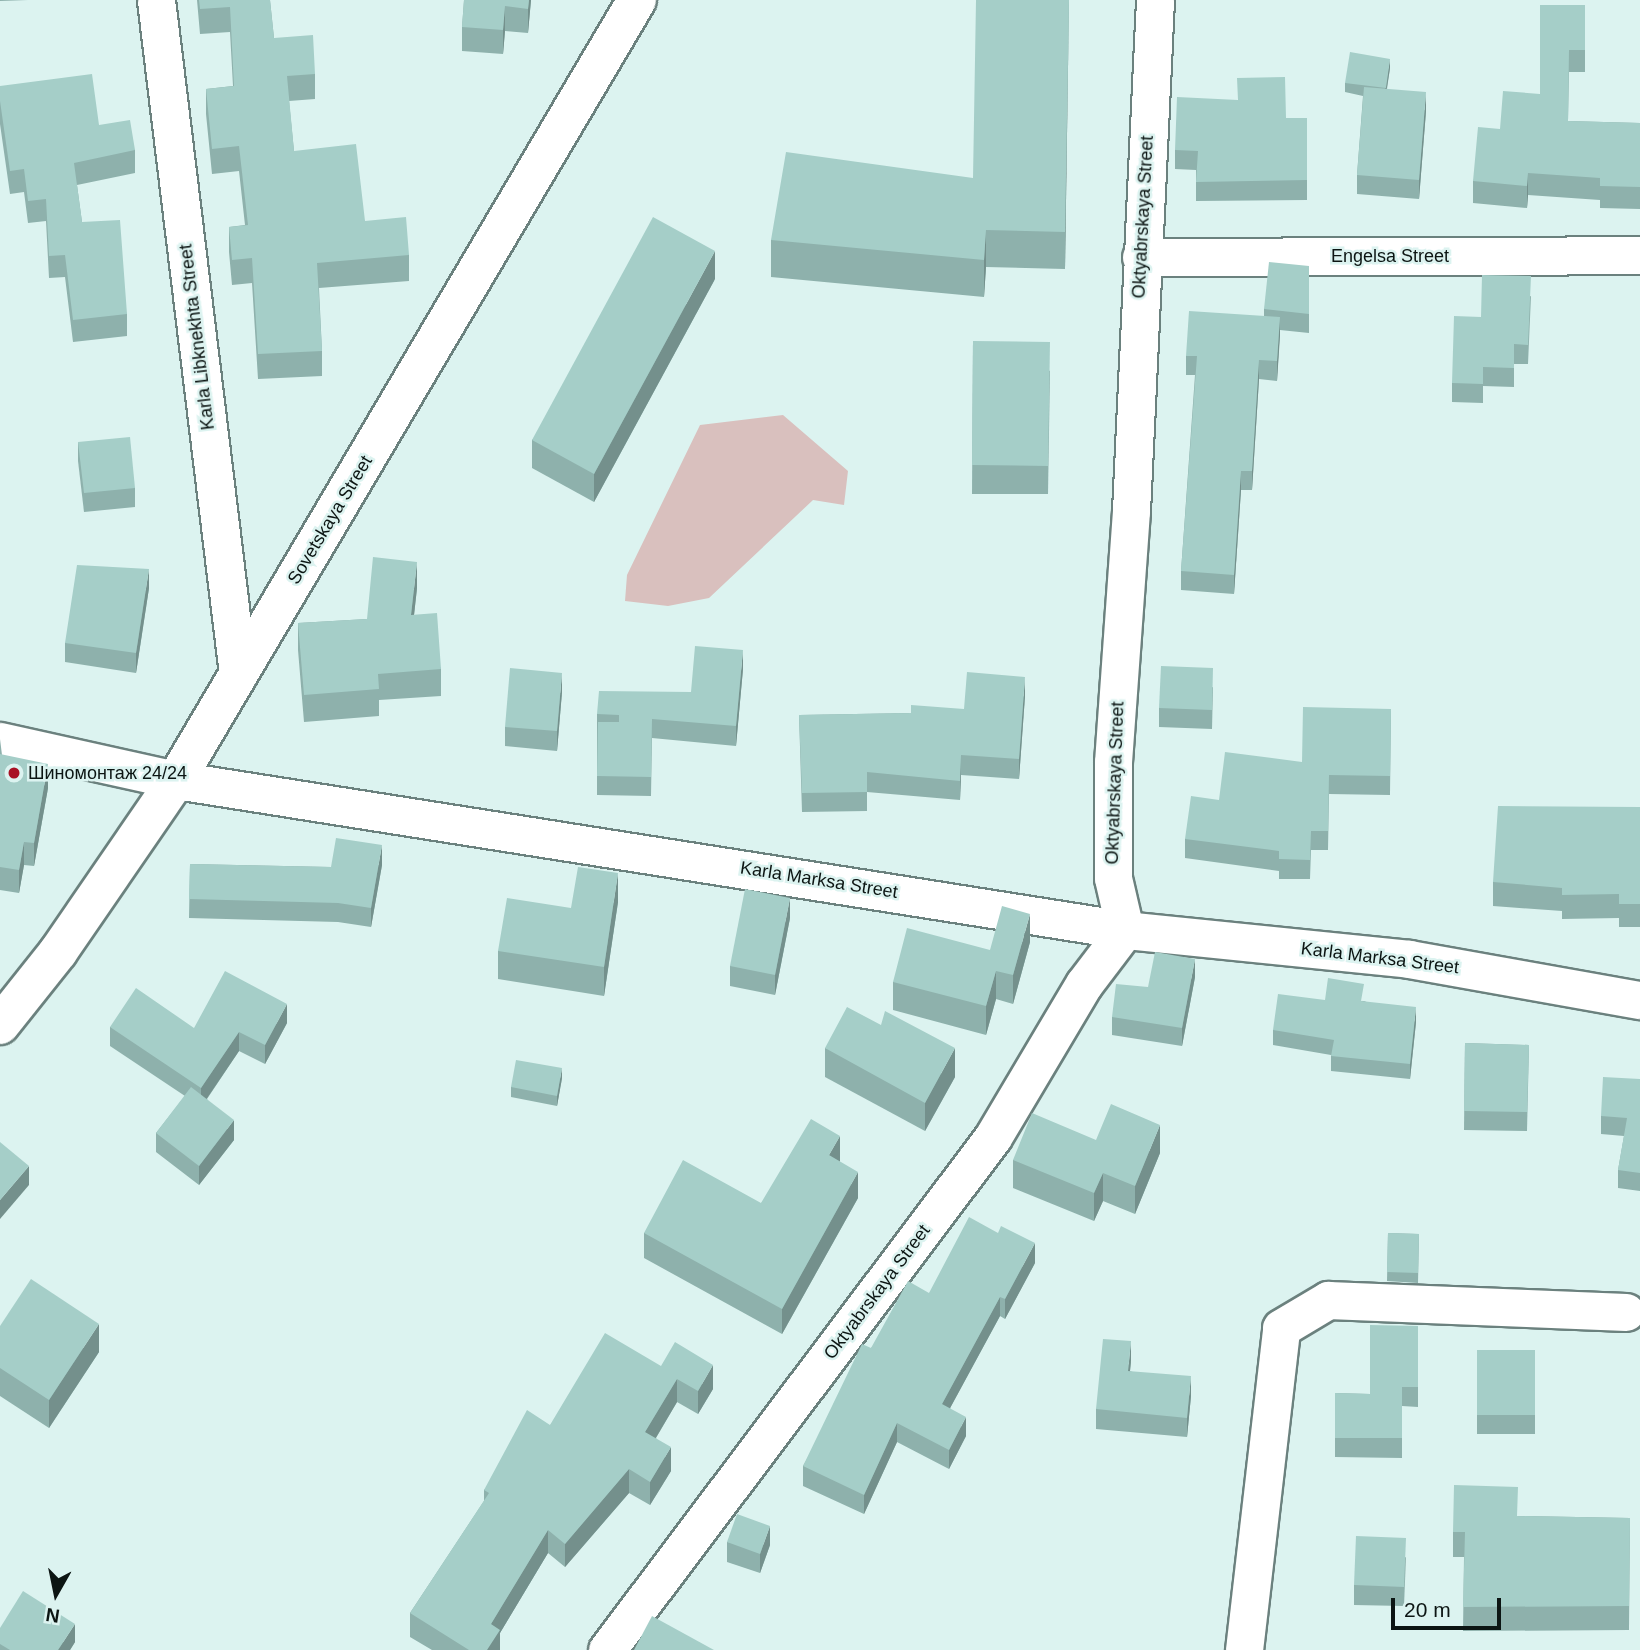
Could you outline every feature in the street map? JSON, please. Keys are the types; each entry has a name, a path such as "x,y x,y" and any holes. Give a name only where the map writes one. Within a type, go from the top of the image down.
{"street":[{"name":"Karla Libknekhta Street","path":"156,0 238,674"},
{"name":"Sovetskaya Street","path":"0,1025 58,952 176,780 637,0"},
{"name":"Oktyabrskaya Street","path":"607,1650 993,1137 1084,984 1125,930 1112,878 1113,762 1131,511 1155,0"},
{"name":"Engelsa Street","path":"1141,257 1640,255"},
{"name":"Karla Marksa Street","path":"0,741 176,780 1125,930 1409,959 1640,1000"},
{"path":"1244,1650 1281,1328 1328,1300 1626,1312"}],"shaded area":[{"path":"783,415 848,471 844,505 813,500 709,598 668,606 625,601 627,575 700,425"}],"building":[{"path":"199,0 270,0 274,38 313,35 315,74 287,76 294,151 356,144 365,221 406,217 409,255 317,263 322,351 258,354 252,258 232,260 229,227 248,225 239,146 212,149 206,89 234,86 230,7 200,9"},
{"path":"464,0 529,0 528,9 505,6 503,30 462,27"},
{"path":"976,0 1069,0 1065,232 986,230 984,260 771,240 786,152 973,178"},
{"path":"1540,5 1585,5 1585,50 1569,50 1568,121 1640,123 1640,187 1600,186 1600,178 1528,173 1527,186 1473,181 1478,127 1500,129 1503,91 1540,94"},
{"path":"1350,52 1390,59 1386,88 1345,83"},
{"path":"92,74 99,125 130,120 135,150 74,163 82,222 120,220 127,314 73,320 65,255 49,256 46,199 28,201 24,169 10,171 0,86"},
{"path":"1285,77 1286,118 1307,118 1307,180 1196,182 1198,151 1175,150 1177,97 1238,100 1237,78"},
{"path":"1364,87 1426,92 1419,180 1357,175"},
{"path":"653,217 715,251 594,474 532,440"},
{"path":"1269,262 1309,266 1309,314 1264,309"},
{"path":"1482,275 1531,276 1528,345 1514,344 1514,368 1483,367 1483,384 1452,383 1454,316 1481,317"},
{"path":"1189,311 1280,317 1277,361 1259,360 1252,471 1241,471 1234,575 1181,571 1197,356 1186,356"},
{"path":"973,341 1050,342 1048,466 972,465"},
{"path":"130,437 135,488 84,493 78,442"},
{"path":"373,557 417,562 411,615 437,613 441,669 378,674 379,689 304,695 298,623 367,619"},
{"path":"77,565 149,569 136,653 65,643"},
{"path":"695,646 743,650 736,726 652,719 651,777 597,776 598,722 619,722 619,715 597,714 599,691 691,692"},
{"path":"1161,666 1213,668 1212,710 1159,708"},
{"path":"510,668 562,673 557,731 505,727"},
{"path":"967,672 1025,677 1019,759 961,755 960,781 867,772 867,792 802,793 799,715 911,713 911,705 964,709"},
{"path":"1303,707 1391,709 1390,776 1329,775 1328,831 1311,831 1310,860 1279,859 1279,851 1185,839 1191,796 1219,800 1225,752 1302,762"},
{"path":"0,754 48,764 34,843 24,842 19,870 0,867"},
{"path":"1498,806 1640,807 1640,904 1619,904 1619,894 1562,895 1562,888 1493,882"},
{"path":"336,838 382,845 371,908 338,903 189,899 190,864 331,867"},
{"path":"578,867 618,873 604,967 498,951 507,898 571,908"},
{"path":"745,889 790,898 775,975 730,966"},
{"path":"1002,906 1030,914 1013,975 996,971 986,1006 893,982 907,928 990,950"},
{"path":"1155,952 1195,959 1182,1028 1112,1017 1116,984 1148,987"},
{"path":"225,971 287,1004 265,1045 239,1032 201,1088 110,1027 136,988 194,1028"},
{"path":"1328,978 1364,984 1361,1001 1416,1007 1410,1064 1331,1056 1334,1040 1273,1030 1278,994 1325,1000"},
{"path":"847,1007 881,1025 885,1011 955,1048 925,1103 825,1048"},
{"path":"1465,1043 1529,1045 1527,1112 1464,1111"},
{"path":"516,1060 562,1068 557,1096 511,1087"},
{"path":"1603,1077 1640,1079 1640,1173 1618,1170 1627,1118 1601,1116"},
{"path":"191,1087 234,1120 199,1166 156,1133"},
{"path":"1111,1104 1160,1125 1135,1186 1103,1173 1094,1193 1013,1160 1032,1113 1096,1140"},
{"path":"811,1119 840,1136 829,1155 858,1172 782,1309 644,1233 683,1160 761,1203"},
{"path":"0,1142 29,1166 0,1200"},
{"path":"969,1217 998,1233 1001,1226 1035,1243 1005,1299 1000,1297 942,1404 966,1417 949,1450 897,1423 864,1495 803,1466 862,1344 871,1348 908,1281 929,1293"},
{"path":"1388,1233 1419,1234 1418,1273 1387,1272"},
{"path":"31,1279 99,1324 49,1400 0,1368 0,1326"},
{"path":"1370,1325 1418,1326 1418,1387 1402,1387 1402,1438 1335,1438 1335,1393 1370,1394"},
{"path":"605,1333 661,1366 675,1342 713,1365 698,1391 677,1379 645,1432 671,1447 650,1482 629,1469 565,1544 548,1530 491,1624 500,1630 487,1650 469,1650 410,1613 489,1493 484,1490 527,1410 550,1425"},
{"path":"1103,1339 1131,1341 1128,1371 1191,1376 1187,1418 1096,1409"},
{"path":"1477,1350 1535,1350 1535,1415 1477,1415"},
{"path":"1454,1485 1518,1487 1517,1516 1630,1518 1629,1606 1463,1607 1465,1532 1453,1532"},
{"path":"737,1514 770,1526 760,1554 727,1542"},
{"path":"1356,1536 1406,1538 1404,1587 1354,1585"},
{"path":"23,1591 75,1624 58,1650 10,1650 0,1644 0,1628"},
{"path":"652,1616 714,1650 634,1650"}],"place":[{"name":"Шиномонтаж 24/24","path":"14,773"}]}
